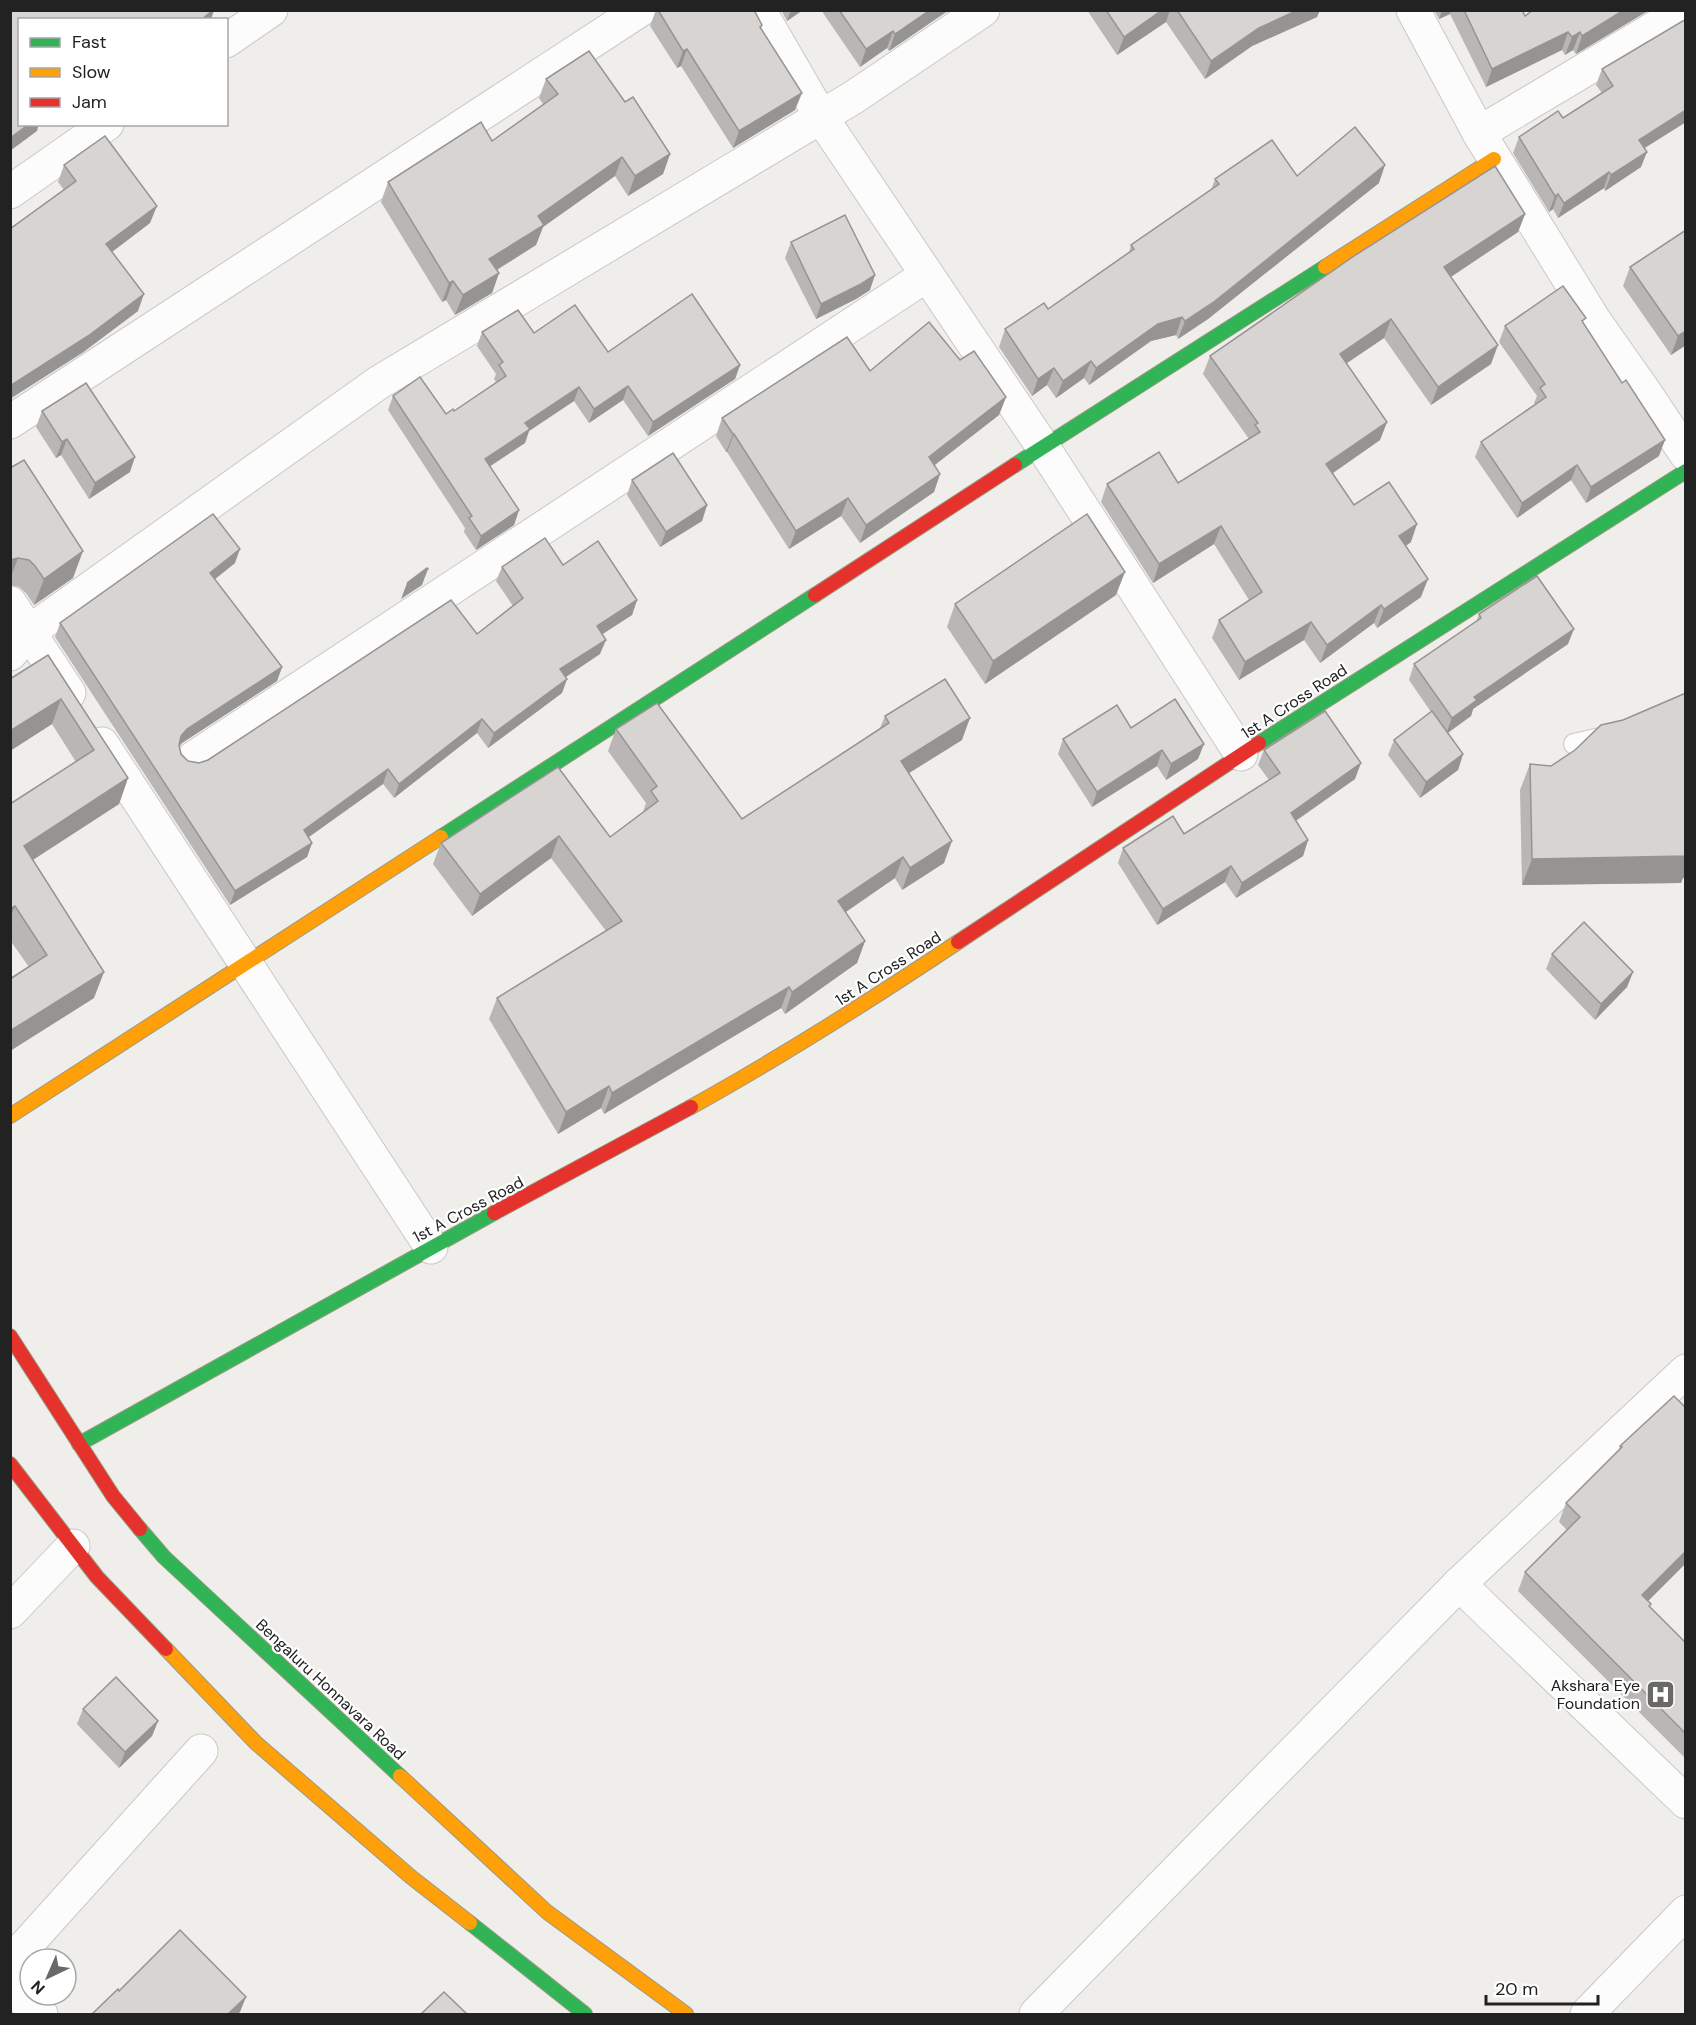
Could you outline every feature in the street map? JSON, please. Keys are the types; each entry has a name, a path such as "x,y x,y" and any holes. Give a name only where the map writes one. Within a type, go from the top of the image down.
{"street":[{"path":"228,40 271,10"},
{"path":"10,422 640,10"},
{"path":"759,10 821,117 1043,447 1241,754"},
{"path":"20,643 378,383 821,117 983,10"},
{"path":"1413,10 1486,146 1594,320 1686,454"},
{"path":"10,1116 1043,447 1685,10"},
{"path":"10,192 104,126"},
{"path":"192,759 927,275"},
{"name":"1st A Cross Road","path":"79,1444 431,1247 694,1106 787,1052 871,1000 1241,754 1686,471"},
{"path":"10,603 20,643 85,718 431,1247"},
{"name":"Bengaluru Honnavara Road","path":"10,1336 113,1496 164,1557 547,1912 686,2014"},
{"path":"1036,2014 1459,1584 1686,1371"},
{"path":"10,1464 97,1577 256,1743 411,1877 581,2013"},
{"path":"10,1612 73,1546"},
{"path":"1459,1584 1686,1802"},
{"path":"10,1964 201,1751"},
{"path":"1587,2014 1686,1912"},
{"path":"10,1988 41,2014"}],"lane":[{"path":"1574,744 1608,736 1627,728"}],"building":[{"path":"10,10 213,10 203,18 18,18 18,126 26,126 10,138"},
{"path":"658,10 754,10 762,25 760,27 802,93 739,131 687,49 683,51"},
{"path":"839,10 930,10 895,34 893,31 866,49"},
{"path":"1106,10 1162,10 1124,37"},
{"path":"1177,10 1298,10 1259,28 1211,61"},
{"path":"1464,10 1522,10 1525,16 1533,10 1624,10 1582,36 1580,32 1572,37 1568,32 1492,69"},
{"path":"1686,19 1686,110 1639,140 1647,152 1611,175 1609,172 1564,203 1558,194 1555,196 1519,137 1558,111 1563,118 1613,86 1602,69"},
{"path":"589,51 625,102 633,97 670,154 635,176 622,157 538,216 544,225 489,259 499,273 463,295 453,281 449,283 388,182 481,122 492,141 558,94 546,79"},
{"path":"1355,127 1385,165 1215,301 1185,321 1182,317 1158,324 1096,368 1091,361 1063,381 1054,368 1038,379 1005,329 1044,303 1048,309 1134,249 1131,245 1219,184 1215,179 1272,140 1297,176"},
{"path":"105,136 157,206 106,244 144,294 88,336 10,386 10,229 76,181 64,165"},
{"path":"1495,166 1525,214 1444,267 1498,345 1438,387 1391,319 1340,354 1387,422 1326,464 1354,505 1389,482 1417,524 1399,536 1428,579 1384,609 1381,605 1327,645 1311,622 1245,662 1219,620 1262,592 1221,526 1159,564 1107,484 1159,452 1178,483 1260,432 1255,425 1258,423 1210,356 1357,254"},
{"path":"845,215 875,275 821,304 791,242"},
{"path":"1686,230 1686,331 1678,336 1630,267"},
{"path":"1563,286 1586,318 1582,321 1622,383 1626,380 1665,440 1591,487 1577,465 1522,503 1481,442 1546,397 1540,388 1545,384 1505,326"},
{"path":"692,294 740,365 653,422 628,386 594,409 579,387 525,423 530,429 485,459 519,510 481,536 469,518 472,516 393,396 420,377 446,414 506,376 499,365 503,362 482,332 518,310 534,333 575,305 608,352"},
{"path":"929,322 960,360 974,351 1006,397 929,457 940,474 866,525 848,498 796,531 722,418 847,337 870,371"},
{"path":"86,383 135,457 95,483 67,439 62,442 42,411"},
{"path":"673,453 707,505 666,532 632,480"},
{"path":"24,460 83,551 44,579 29,560 18,558 10,560 10,468"},
{"path":"213,514 240,549 210,573 282,667 187,729 181,736 179,745 181,754 188,761 199,763 208,760 451,600 477,634 523,598 502,567 545,538 563,565 598,541 637,600 597,626 606,640 560,669 567,679 494,733 482,719 399,784 388,769 304,830 312,843 235,891 60,623"},
{"path":"1087,514 1125,572 993,661 955,604"},
{"path":"1537,576 1574,629 1474,697 1477,700 1452,718 1414,664 1481,618 1479,614"},
{"path":"48,655 128,778 24,846 104,972 10,1031 10,979 47,955 15,906 10,909 10,804 94,750 61,699 10,731 10,679"},
{"path":"945,679 970,718 901,761 952,841 910,868 903,857 838,901 865,941 792,992 789,987 612,1093 609,1086 566,1112 497,998 622,921 559,836 480,894 441,843 558,767 610,837 658,801 651,791 657,786 616,729 657,703 742,819 889,723 885,716"},
{"path":"1686,693 1686,856 1532,859 1530,764 1551,766 1575,750 1601,725 1623,720"},
{"path":"1175,699 1204,744 1171,764 1162,750 1097,792 1063,739 1117,705 1131,728"},
{"path":"1325,711 1361,763 1291,813 1308,840 1242,883 1231,866 1163,909 1123,848 1173,816 1184,834 1280,773 1264,750"},
{"path":"1432,711 1463,754 1426,782 1394,740"},
{"path":"1584,922 1633,972 1601,1004 1552,954"},
{"path":"1674,1396 1686,1408 1686,1551 1642,1595 1651,1604 1649,1606 1686,1643 1686,1734 1525,1572 1580,1517 1566,1503 1622,1447 1620,1446"},
{"path":"116,1677 158,1721 125,1752 83,1709"},
{"path":"180,1930 246,1997 228,2014 92,2014 118,1989 119,1991"},
{"path":"444,1992 467,2014 421,2014"}],"traffic: fast":[{"path":"1015,465 1325,267"},
{"path":"1259,743 1686,471"},
{"path":"441,837 815,595"},
{"path":"79,1444 494,1213"},
{"path":"140,1529 164,1557 400,1776"},
{"path":"470,1923 585,2014"}],"traffic: slow":[{"path":"1325,267 1494,159"},
{"path":"10,1116 441,837"},
{"path":"691,1107 826,1027 958,942"},
{"path":"166,1649 256,1743 411,1877 470,1923"},
{"path":"400,1776 547,1912 686,2014"}],"traffic: jam":[{"path":"815,595 1015,465"},
{"path":"958,942 1259,743"},
{"path":"494,1213 691,1107"},
{"path":"10,1336 113,1496 140,1529"},
{"path":"10,1464 97,1577 166,1649"}],"place":[{"name":"Akshara Eye Foundation","path":"1661,1694"}]}
